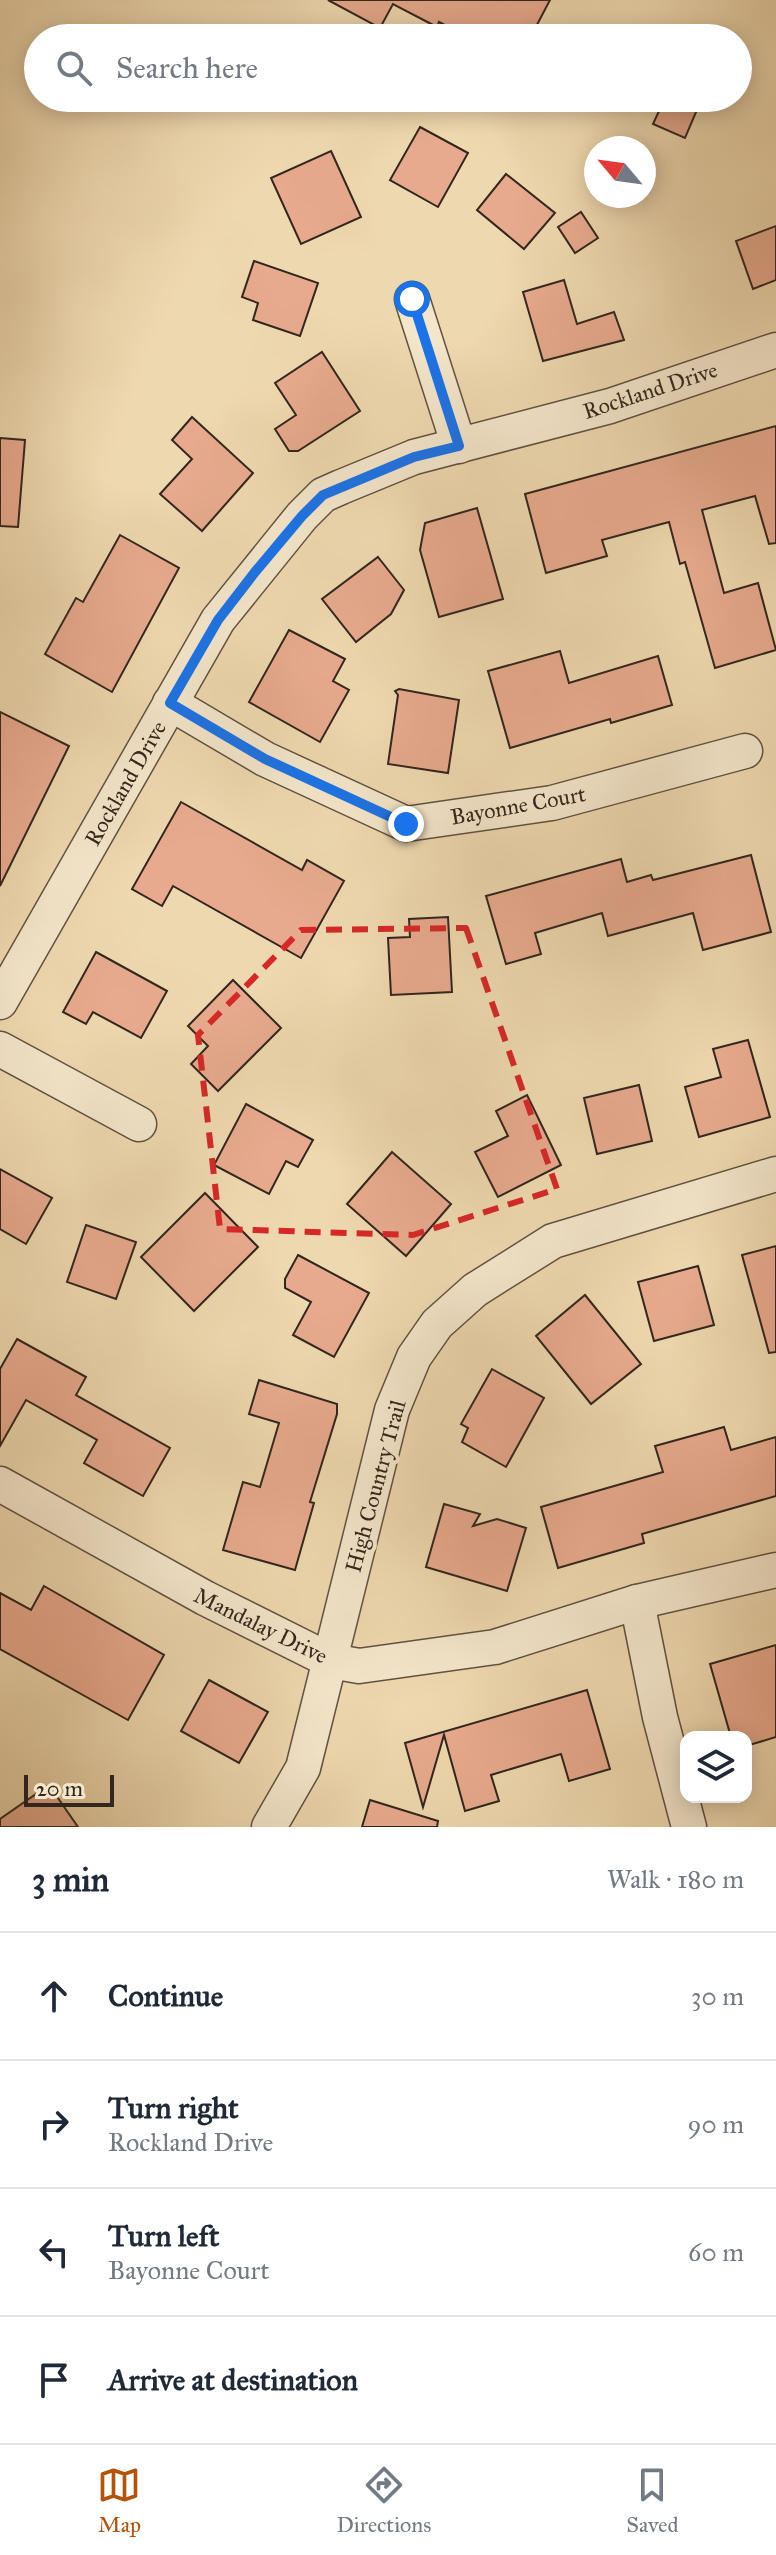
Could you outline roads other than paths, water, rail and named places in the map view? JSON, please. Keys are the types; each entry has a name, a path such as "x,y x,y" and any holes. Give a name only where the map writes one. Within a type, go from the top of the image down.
{"street":[{"path":"412,299 459,446"},
{"name":"Rockland Drive","path":"0,1002 218,620 302,516 323,495 414,457 610,406 776,350"},
{"name":"Bayonne Court","path":"170,703 265,759 406,824 552,803 745,751"},
{"path":"0,1049 139,1124"},
{"name":"High Country Trail","path":"269,1827 303,1768 392,1410 414,1357 437,1324 475,1290 553,1241 776,1174"},
{"name":"Mandalay Drive","path":"0,1484 205,1598 331,1661 359,1666 495,1647 637,1602 776,1570"},
{"path":"637,1602 660,1717 689,1827"}]}
